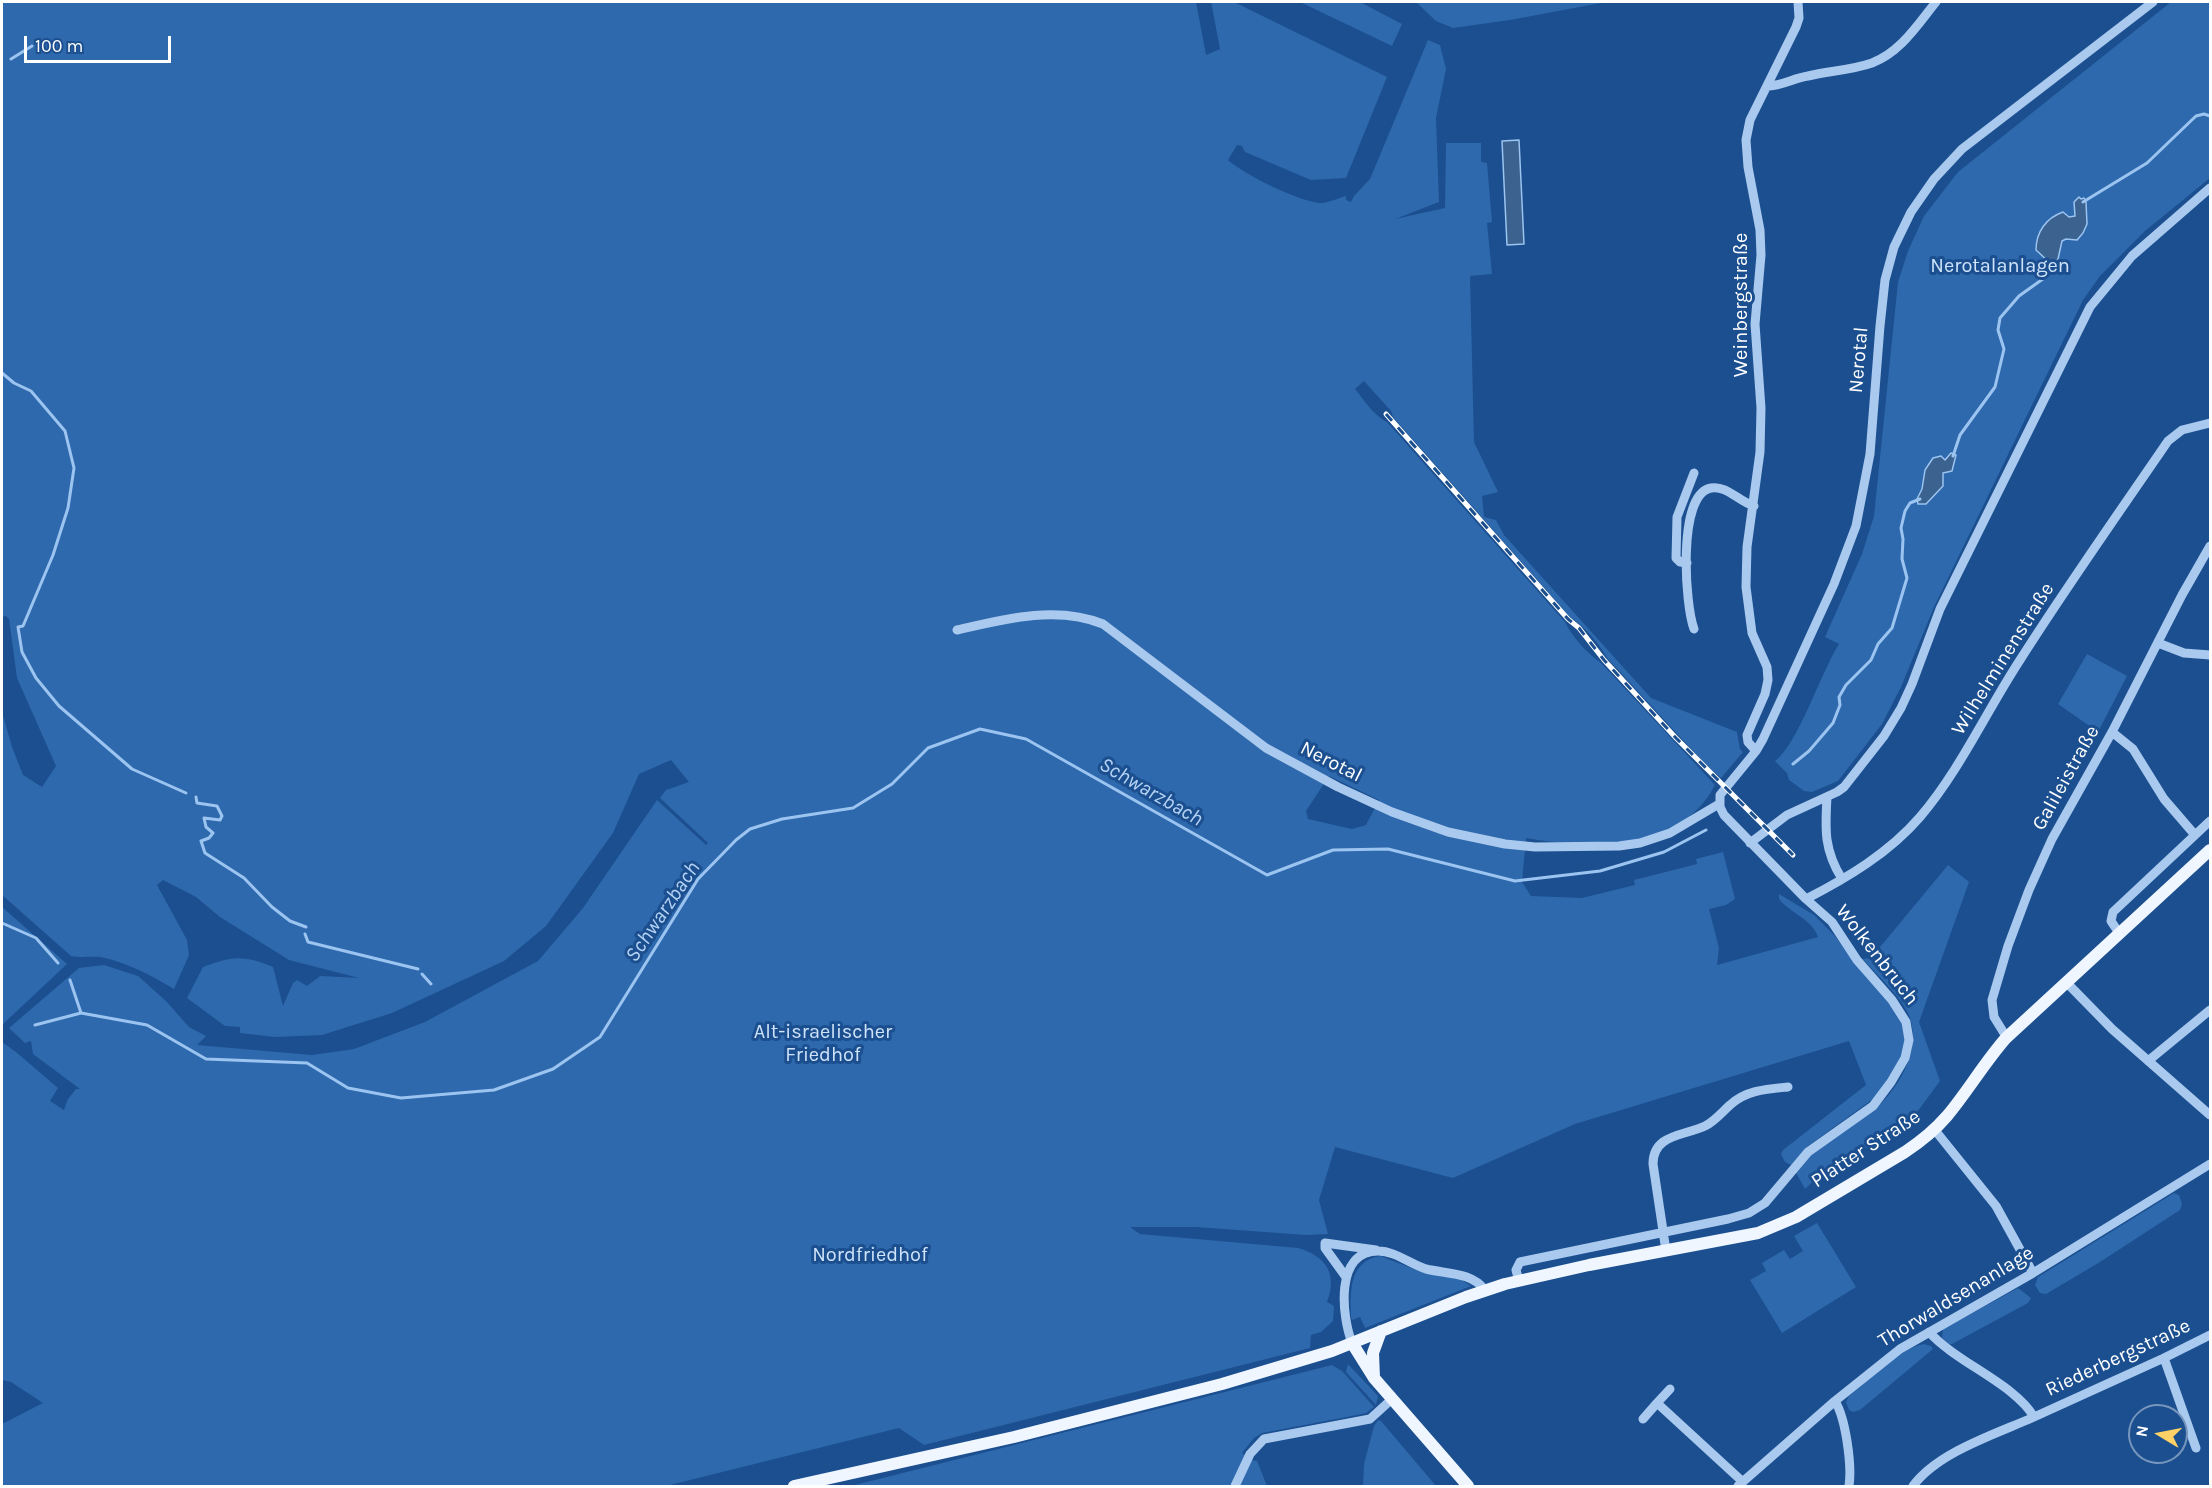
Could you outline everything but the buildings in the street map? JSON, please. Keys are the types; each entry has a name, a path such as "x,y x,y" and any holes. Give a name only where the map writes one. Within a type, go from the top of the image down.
{"main road":[{"name":"Platter Straße","path":"794,1486 1126,1410 1222,1384 1352,1343 1485,1290 1519,1281 1749,1236 1776,1227 1905,1152 1935,1129 1958,1102 1991,1054 2211,850"},
{"path":"1374,1378 1373,1353 1381,1331"},
{"path":"1352,1343 1374,1378 1468,1486"}],"street":[{"name":"Weinbergstraße","path":"1756,751 1748,742 1747,735 1765,694 1768,680 1767,667 1752,633 1746,597 1746,559 1757,484 1761,432 1755,324 1761,247 1746,140 1750,120 1796,27 1799,18 1798,2"},
{"path":"1767,86 1778,85 1805,76 1861,66 1883,58 1900,45 1936,2"},
{"name":"Nerotal","path":"957,630 1024,617 1057,615 1075,615 1103,624 1266,748 1338,787 1392,812 1448,832 1505,844 1570,848 1630,845 1670,832 1719,804 1722,792 1756,751 1834,584 1856,526 1870,453 1885,280 1894,247 1911,212 1934,179 1962,149 2153,2"},
{"path":"1719,804 1724,815 1750,843 1782,818 1837,792 1851,779 1884,736 1901,708 1940,609 2090,307 2132,256 2211,188"},
{"name":"Wilhelminenstraße","path":"1806,899 1865,864 1905,833 1938,794 2019,660 2168,441 2182,430 2211,423"},
{"path":"1687,563 1680,562 1676,558 1676,525 1694,473"},
{"path":"1694,629 1691,619 1686,539 1689,516 1696,501 1707,489 1712,488 1723,489 1754,506"},
{"name":"Galileistraße","path":"2007,1038 1994,1017 1992,1006 2008,946 2029,890 2049,846 2158,643 2207,561 2211,546"},
{"path":"2158,643 2184,653 2211,655"},
{"path":"2112,732 2130,745 2164,799 2194,836"},
{"path":"1827,797 1826,843 1833,864 1842,879"},
{"path":"2119,933 2112,921 2112,912 2211,821"},
{"name":"Wolkenbruch","path":"1662,1232 1728,1219 1757,1209 1772,1196 1808,1152 1873,1106 1897,1074 1908,1049 1909,1034 1906,1022 1892,1000 1857,960 1832,922 1750,843"},
{"path":"2066,982 2112,1029 2211,1115"},
{"path":"2148,1061 2211,1010"},
{"path":"1666,1251 1653,1164 1654,1152 1658,1146 1668,1138 1705,1126 1743,1096 1759,1090 1788,1087"},
{"path":"1935,1129 1990,1198 2009,1227 2033,1273"},
{"name":"Thorwaldsenanlage","path":"1740,1484 1834,1401 1889,1357 2033,1273 2211,1164"},
{"path":"1519,1281 1516,1270 1520,1262 1662,1232"},
{"path":"1346,1277 1325,1248 1325,1243 1387,1252 1426,1269 1471,1278 1485,1290"},
{"path":"1352,1343 1347,1330 1344,1289 1346,1277 1357,1259 1370,1252 1378,1251"},
{"name":"Riederbergstraße","path":"1929,1332 1946,1349 2018,1398 2034,1417 2211,1335"},
{"path":"2164,1358 2196,1448"},
{"path":"1643,1419 1670,1389"},
{"path":"1235,1486 1250,1454 1264,1439 1370,1419 1392,1399"},
{"path":"1834,1401 1840,1411 1844,1427 1850,1472 1849,1486"},
{"path":"1658,1403 1740,1484"},
{"path":"1913,1486 1938,1461 2034,1417"}],"green space":[{"path":"2,2 1196,2 1206,55 1220,49 1211,2 1234,2 1387,77 1346,178 1311,180 1245,152 1242,146 1237,145 1228,160 1246,173 1274,187 1302,199 1323,203 1346,196 1346,200 1351,202 1370,179 1428,40 1440,45 1446,69 1436,118 1439,202 1395,219 1445,208 1446,143 1481,143 1481,162 1487,163 1492,222 1487,223 1492,274 1470,276 1474,442 1498,492 1482,496 1484,517 1496,520 1504,535 1651,698 1737,732 1740,749 1743,752 1721,778 1705,764 1607,658 1591,635 1570,617 1393,417 1391,411 1364,381 1355,389 1370,407 1387,422 1565,622 1580,644 1601,663 1715,785 1700,807 1680,823 1657,834 1631,841 1605,844 1577,844 1526,838 1522,882 1531,896 1582,898 1635,885 1634,880 1697,864 1696,859 1723,852 1735,899 1726,905 1709,909 1719,948 1717,965 1818,937 1811,925 1779,899 1779,894 1814,915 1835,936 1865,976 1893,1006 1903,1023 1906,1039 1903,1054 1877,1096 1808,1146 1791,1165 1785,1162 1781,1154 1783,1150 1866,1085 1849,1041 1575,1124 1453,1178 1335,1147 1319,1200 1328,1234 1306,1235 1196,1227 1130,1227 1140,1234 1298,1248 1308,1251 1322,1261 1330,1275 1330,1292 1327,1302 1334,1306 1333,1321 1321,1332 1311,1335 1310,1348 924,1445 899,1428 666,1486 2,1486 2,1424 43,1403 11,1382 2,1380 2,1042 58,1088 50,1101 64,1110 68,1099 76,1089 80,1089 33,1054 31,1041 25,1043 9,1028 79,968 104,965 138,976 166,1001 189,1027 206,1036 197,1045 312,1055 354,1049 425,1022 538,961 583,908 657,800 706,845 708,843 660,798 666,790 689,782 671,760 639,774 613,833 546,926 504,961 392,1013 322,1035 275,1037 240,1033 240,1027 225,1026 187,998 203,967 238,958 254,960 273,967 283,1006 293,983 297,980 307,986 320,976 359,978 289,960 220,917 196,897 163,880 157,885 187,940 189,955 174,989 120,962 100,957 71,956 2,895 2,712 23,775 42,787 56,766 17,678 9,619 6,616 2,617","holes":["1329,776 1379,800 1366,825 1352,829 1308,819 1306,811"]},
{"path":"1300,2 1360,2 1402,24 1392,46"},
{"path":"1416,2 1606,2 1453,28 1436,21"},
{"name":"Nerotalanlagen","path":"2171,2 2210,2 2210,178 2145,231 2100,276 2083,300 1934,607 1901,687 1882,724 1838,781 1812,792 1804,791 1789,780 1787,773 1775,761 1784,752 1801,724 1839,644 1825,637 1862,554 1874,516 1898,282 1908,251 1924,216 1958,172"},
{"path":"2087,654 2127,676 2098,732 2058,704"},
{"path":"1948,865 1969,882 1919,1022 1940,1081 1912,1119 1805,1189 1795,1171 1821,1144 1862,1119 1885,1100 1907,1064 1913,1037 1912,1024 1907,1011 1893,991 1863,959 1871,958"},
{"path":"2,907 67,964 2,1025"},
{"path":"2174,1193 2179,1195 2182,1204 2180,1210 2100,1262 2046,1294 2040,1293 2035,1285 2038,1277"},
{"path":"1817,1223 1856,1287 1782,1333 1750,1280 1766,1271 1762,1263 1784,1250 1790,1259 1803,1251 1794,1236"},
{"path":"1380,1256 1419,1271 1460,1279 1471,1286 1365,1328 1360,1317 1352,1320 1351,1317 1352,1288 1357,1271 1362,1264"},
{"path":"2018,1288 2031,1298 2028,1303 1952,1344 1942,1338 1943,1329"},
{"path":"1924,1344 1933,1349 1860,1410 1853,1412 1849,1410 1846,1402 1849,1396 1895,1358"},
{"path":"1348,1364 1378,1396 1376,1405 1346,1372"},
{"path":"1332,1365 1342,1371 1374,1407 1366,1413 1262,1433 1254,1438 1242,1453 1251,1460 1257,1461 1267,1486 851,1486"},
{"path":"1378,1420 1436,1486 1363,1486 1364,1464 1374,1426"}],"shaded area":[{"path":"1519,140 1524,244 1507,245 1502,141"},
{"path":"2079,197 2084,198 2086,202 2087,224 2077,240 2062,241 2058,259 2054,265 2051,264 2036,250 2040,232 2047,222 2063,212 2069,217 2075,216 2074,202"},
{"path":"1951,453 1956,455 1952,471 1943,473 1943,486 1926,504 1918,504 1917,499 1922,489 1925,470 1933,458 1941,456 1945,460"}],"waterway":[{"path":"11,59 32,46"},
{"name":"Schwarzbach","path":"2083,202 2147,163 2196,116 2204,114 2210,116"},
{"name":"Schwarzbach","path":"1953,456 1960,435 1995,387 2004,349 1998,330 2000,318 2019,296 2047,276 2052,262"},
{"path":"2,373 14,383 31,391 65,431 74,468 68,508 53,555 23,626 18,627 22,652 36,678 59,706 132,769 186,793"},
{"name":"Schwarzbach","path":"1793,764 1809,751 1833,723 1840,705 1839,697 1846,685 1871,660 1878,644 1892,628 1907,578 1902,559 1901,528 1905,511 1910,503 1920,499"},
{"name":"Schwarzbach","path":"70,980 81,1013 147,1025 206,1059 307,1063 348,1088 401,1098 494,1090 553,1069 600,1037 698,879 750,829 782,819 853,808 892,784 928,748 980,729 1026,739 1267,875 1333,850 1388,849 1515,881 1600,871 1664,852 1706,830"},
{"path":"196,797 197,803 217,806 222,816 220,820 204,818 206,827 213,833 209,838 201,841 205,853 244,878 272,907 290,921 306,927"},
{"name":"Schwarzbach","path":"2,923 36,938 58,963"},
{"path":"305,934 308,942 418,969"},
{"path":"422,974 431,984"},
{"path":"35,1025 81,1013"}],"railway":[{"path":"1386,414 1568,619 1579,628 1604,660 1676,738 1793,855"}],"park label":[{"name":"Alt-israelischer Friedhof","path":"823,1044"},
{"name":"Nordfriedhof","path":"870,1255"}]}
